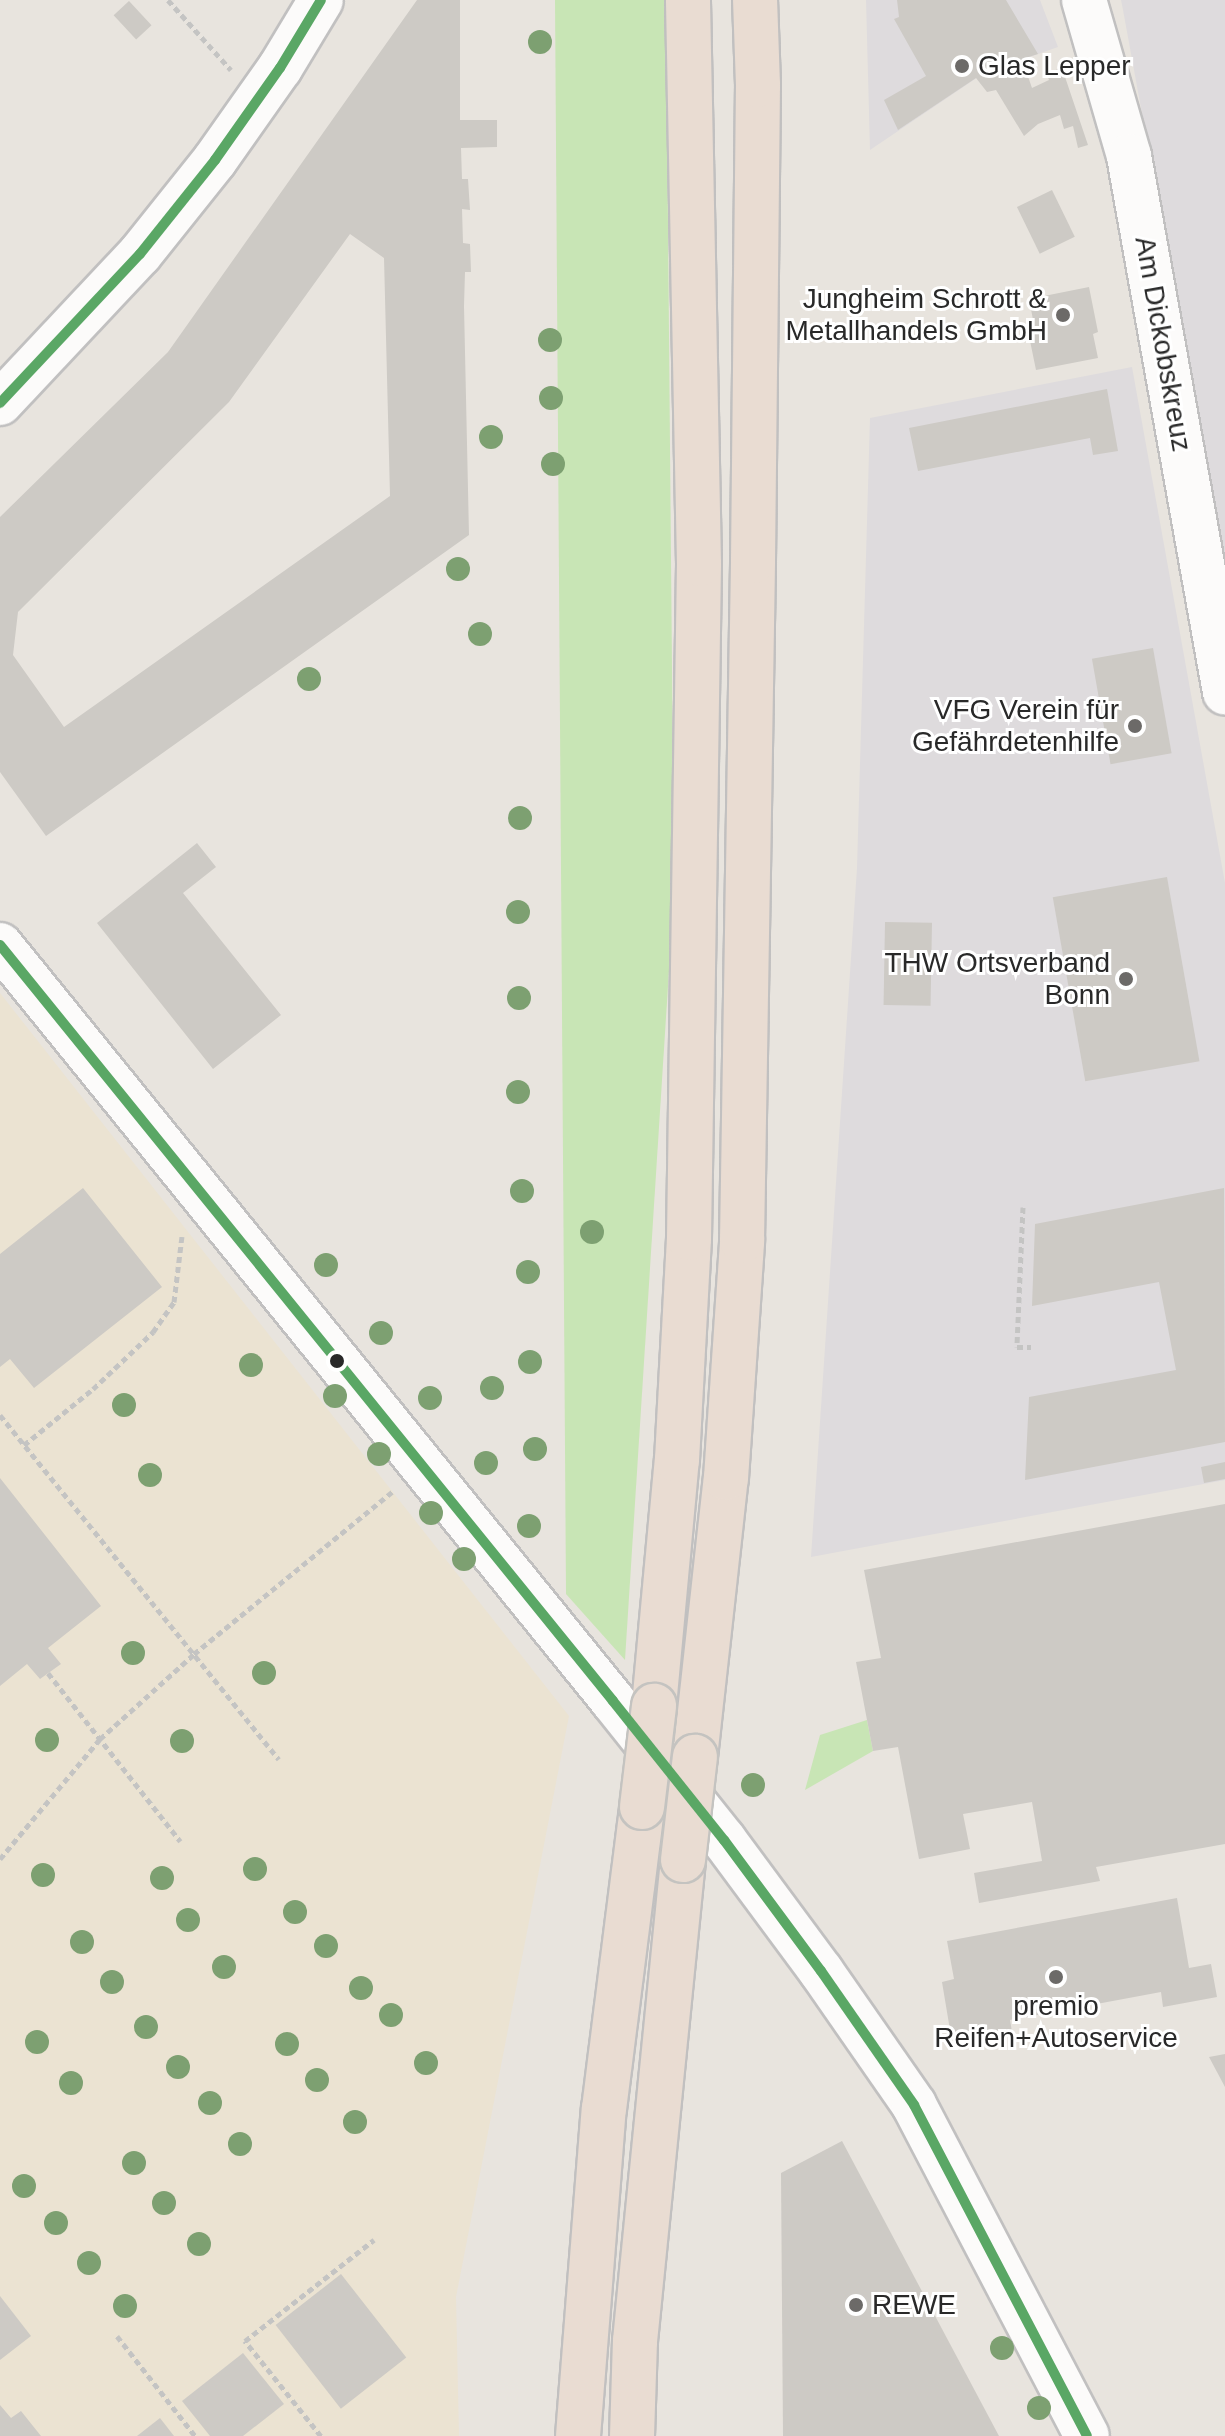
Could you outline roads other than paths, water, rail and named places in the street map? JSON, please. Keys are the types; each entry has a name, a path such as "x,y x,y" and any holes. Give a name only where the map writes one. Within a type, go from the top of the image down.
{"highway":[{"path":"578,2436 604,2109 654,1706 677,1460 690,1223 699,564 688,0"},
{"path":"632,2436 644,2248 726,1478 742,1241 754,514 758,85 755,0"}],"street":[{"path":"0,403 140,254 259,101 321,0"},
{"name":"Am Dickobskreuz","path":"1084,0 1129,156 1225,692"},
{"path":"0,945 724,1840 914,2105 1087,2436"}],"place":[{"name":"Glas Lepper","path":"962,66"},
{"name":"Jungheim Schrott & Metallhandels GmbH","path":"1063,315"},
{"name":"VFG Verein für Gefährdetenhilfe","path":"1135,726"},
{"name":"THW Ortsverband Bonn","path":"1126,979"},
{"name":"premio Reifen+Autoservice","path":"1056,1977"},
{"name":"REWE","path":"856,2305"}]}
